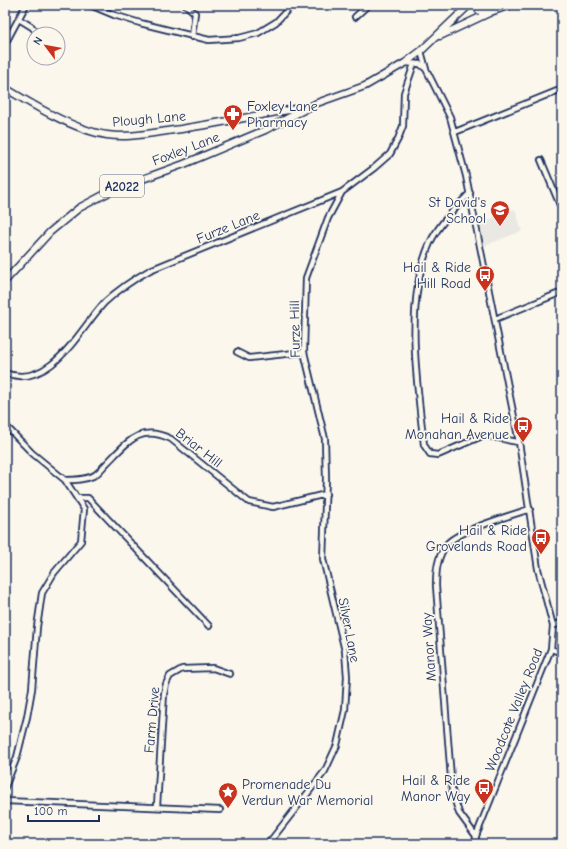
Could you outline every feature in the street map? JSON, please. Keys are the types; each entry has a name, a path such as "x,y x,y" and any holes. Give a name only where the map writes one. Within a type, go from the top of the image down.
{"highway":[{"path":"478,5 482,12 489,12 509,5"}],"main road":[{"name":"A2022","path":"435,39 469,5"},
{"name":"A2022","path":"435,39 489,12"},
{"name":"Foxley Lane","path":"5,281 50,232 79,208 115,188 184,164 265,130 332,97 365,86 405,63 435,39"},
{"name":"Plough Lane","path":"5,88 43,110 90,131 107,135 141,134 208,125 295,109 304,110"}],"street":[{"path":"5,44 26,5"},
{"path":"90,5 119,17 192,37 209,40 239,38 258,33 276,22 292,5"},
{"path":"186,5 196,13 192,37"},
{"path":"355,17 368,5"},
{"path":"19,19 32,26"},
{"name":"Woodcote Valley Road","path":"420,51 426,69 447,108 455,132 470,193 519,442 538,569 553,626 551,649 474,844"},
{"path":"405,63 422,65 426,69"},
{"name":"Furze Lane","path":"5,372 17,376 26,375 48,367 63,355 90,320 112,296 126,284 150,270 342,192 383,161 395,147 403,126 404,93 414,64"},
{"path":"455,132 562,89"},
{"path":"541,160 562,210"},
{"name":"Furze Hill","path":"326,494 325,439 304,352 306,278 328,218 342,192"},
{"path":"470,193 444,221 430,242 419,284 415,337 424,445 430,454 438,455 482,436 519,442"},
{"path":"495,319 562,292"},
{"path":"237,352 249,358 304,352"},
{"path":"5,425 32,453 65,480 84,509 81,541 54,573 42,593 27,717 17,757 5,788"},
{"name":"Briar Hill","path":"65,480 82,480 94,475 134,437 148,432 159,433 171,439 249,502 273,507 326,494"},
{"name":"Silver Lane","path":"268,844 325,771 337,745 344,722 346,693 345,651 323,558 326,494"},
{"path":"78,498 88,498 209,626"},
{"name":"Manor Way","path":"476,836 458,813 452,791 442,681 436,564 447,544 468,531 530,509"},
{"path":"553,626 562,622"},
{"path":"551,649 562,653"},
{"name":"Farm Drive","path":"157,806 164,694 167,680 173,673 182,669 212,668 230,674"},
{"path":"5,801 157,806 220,810"}],"shaded area":[{"name":"St David's School","path":"515,209 522,231 484,246 480,223"}],"place":[{"name":"Foxley Lane Pharmacy","path":"233,131"},
{"name":"St David's School","path":"500,227"},
{"name":"Hail & Ride Hill Road","path":"485,292"},
{"name":"Hail & Ride Monahan Avenue","path":"523,443"},
{"name":"Hail & Ride Grovelands Road","path":"541,555"},
{"name":"Hail & Ride Manor Way","path":"484,805"},
{"name":"Promenade Du Verdun War Memorial","path":"228,809"}]}
